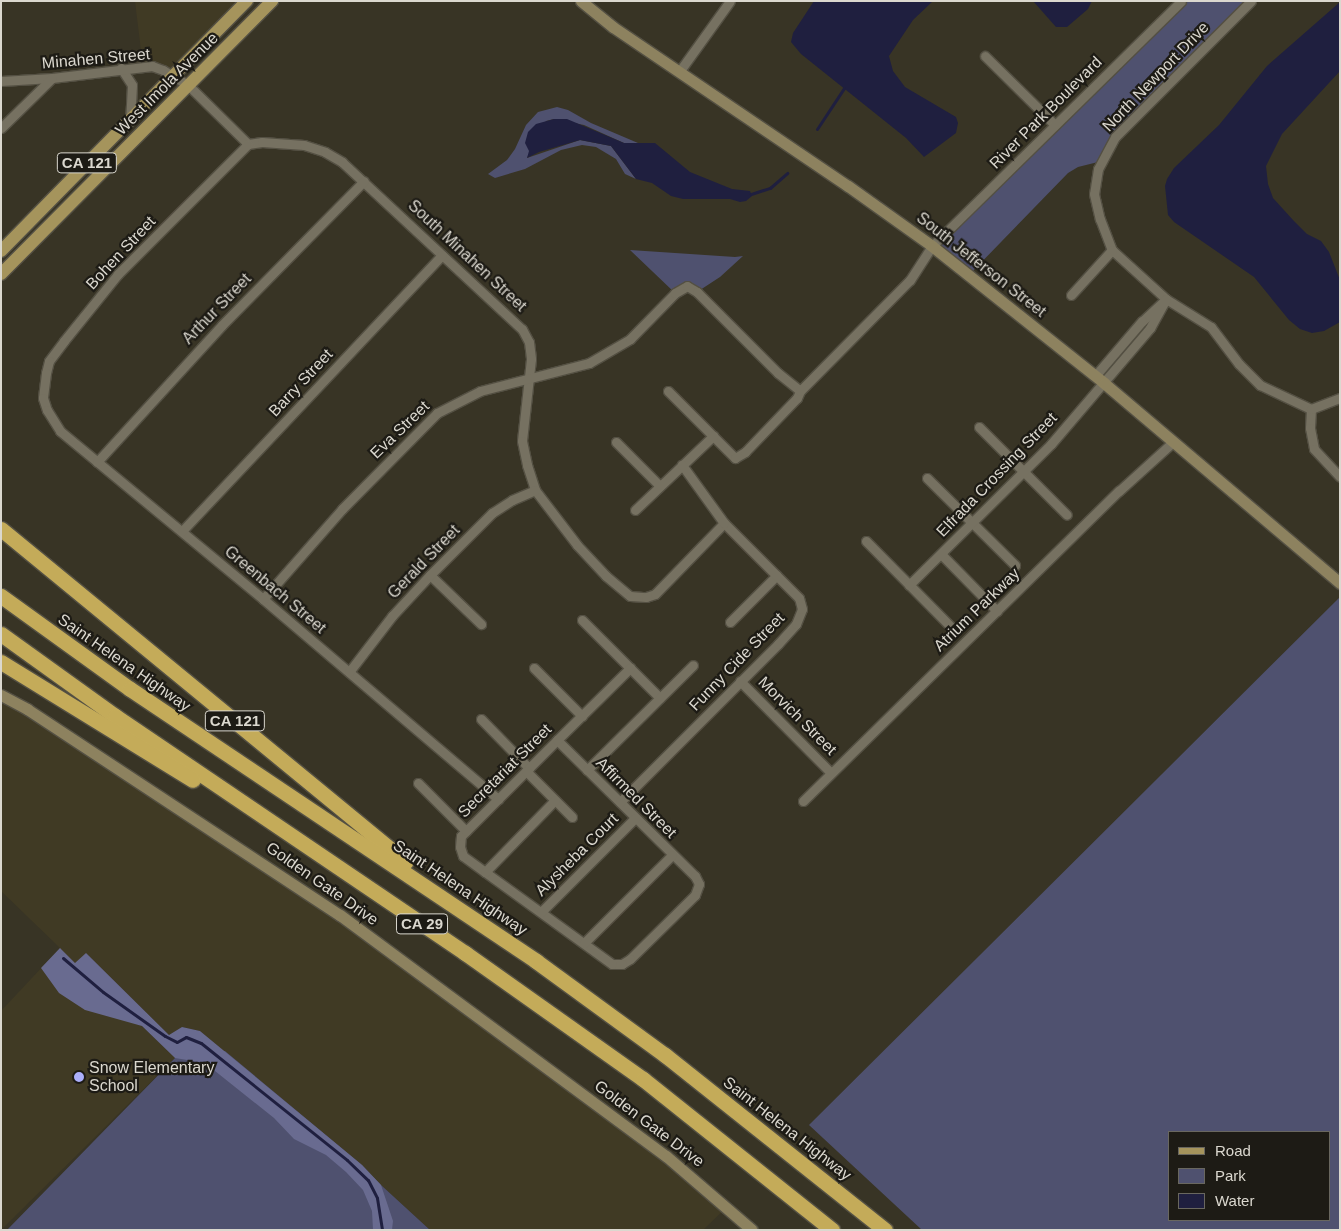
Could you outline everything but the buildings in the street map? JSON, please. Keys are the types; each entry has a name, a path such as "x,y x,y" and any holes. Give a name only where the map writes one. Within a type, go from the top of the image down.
{"highway":[{"name":"CA 121","path":"1,529 469,914"},
{"name":"Saint Helena Highway","path":"1,596 151,703 469,914 665,1055 885,1230"},
{"name":"CA 29","path":"1,634 115,716 430,930 643,1079 832,1230"},
{"path":"1,662 430,930"}],"main road":[{"name":"West Imola Avenue","path":"1,251 246,1"},
{"name":"West Imola Avenue","path":"1,274 272,1"}],"street":[{"name":"South Jefferson Street","path":"581,1 613,28 932,246 1100,379 1340,583"},
{"path":"679,72 730,1"},
{"name":"River Park Boulevard","path":"713,436 735,458 745,452 796,398 800,391 910,280 932,246 1181,1"},
{"name":"North Newport Drive","path":"1251,1 1115,137 1098,169 1094,194 1100,219 1112,250 1166,299 1211,327 1238,364 1260,386 1311,408"},
{"path":"985,56 1055,125"},
{"name":"Minahen Street","path":"1,80 52,78 121,68 152,66 188,85"},
{"path":"121,68 132,85 130,120"},
{"path":"1,128 52,78"},
{"path":"188,85 248,144"},
{"name":"South Minahen Street","path":"248,144 262,142 304,145 324,152 342,162 522,329 529,342 531,360 522,441 527,466 536,490 577,545 606,576 630,596 646,597 655,594 724,523"},
{"name":"Bohen Street","path":"43,398 49,361 118,274 248,144"},
{"name":"Arthur Street","path":"97,462 222,325 364,181"},
{"path":"1071,295 1112,250"},
{"name":"Barry Street","path":"182,531 442,255"},
{"name":"Eva Street","path":"264,599 342,508 437,413 480,390 589,363 630,339 674,293 687,286 697,292 778,373 800,391"},
{"name":"Elfrada Crossing Street","path":"909,585 1024,473 1100,379 1142,321 1166,299"},
{"path":"635,510 713,436 668,392"},
{"name":"Greenbach Street","path":"43,398 52,422 60,431 264,599 498,799"},
{"path":"1340,398 1311,408 1310,428 1314,449 1340,477"},
{"path":"979,427 1067,515"},
{"path":"616,442 660,486"},
{"name":"Atrium Parkway","path":"803,801 1119,491 1172,442"},
{"name":"Funny Cide Street","path":"620,802 796,624 802,609 799,598 724,523 682,465"},
{"path":"927,478 1015,565"},
{"name":"Gerald Street","path":"349,672 392,616 492,513 512,500 536,490"},
{"path":"866,542 952,628"},
{"path":"941,554 997,611"},
{"path":"430,575 481,624"},
{"path":"730,622 776,575"},
{"path":"582,620 660,698"},
{"path":"587,770 693,665"},
{"path":"534,668 582,716"},
{"name":"Secretariat Street","path":"612,964 462,856 461,836 630,668"},
{"name":"Morvich Street","path":"740,681 832,772"},
{"name":"Golden Gate Drive","path":"1,695 27,709 340,915 666,1156 752,1230"},
{"path":"481,719 572,817"},
{"name":"Affirmed Street","path":"557,740 672,856 695,876 699,884 695,895 630,959 622,964 612,964"},
{"path":"418,783 466,831"},
{"path":"485,872 555,800"},
{"name":"Alysheba Court","path":"541,912 635,818"},
{"path":"584,943 672,856"}],"shaded area":[{"path":"135,1 247,1 173,76 143,67"},
{"path":"7,698 283,876 727,1207 703,1230 430,1230 362,1165 200,1031 182,1027 169,1035 86,953 76,963 175,1058 1,1230 1,1011 60,948 1,891 1,704"},
{"path":"60,948 75,963 86,953 169,1035 182,1027 200,1031 362,1165 381,1185 393,1221 392,1230 373,1230 372,1211 363,1190 346,1172 326,1155 294,1139 274,1118 205,1063 175,1058 142,1026 85,1010 59,993 41,968"}],"green space":[{"path":"1181,1 1251,1 1115,137 1102,161 1078,167 1068,173 969,275 932,246"},
{"path":"557,107 568,110 591,123 638,143 624,143 584,125 554,119 546,121 527,158 580,140 611,146 636,179 625,174 616,159 596,147 582,145 561,150 525,169 495,178 488,174 507,160 515,149 526,125 538,112"},
{"path":"630,250 743,256 720,277 697,292 687,287 675,293"},
{"path":"1340,597 1340,1230 922,1230 809,1125"},
{"path":"225,1051 362,1165 430,1230 7,1230 175,1058"}],"water":[{"path":"814,1 933,1 913,20 889,56 893,71 905,87 956,117 958,123 956,133 924,157 906,138 801,54 791,42 793,33"},
{"path":"1033,1 1092,1 1088,9 1067,27 1056,27"},
{"path":"1340,2 1340,71 1282,134 1266,166 1268,184 1273,198 1307,234 1321,241 1329,252 1340,280 1340,322 1324,331 1312,333 1300,329 1289,320 1254,277 1174,222 1168,215 1165,186 1174,168 1219,125 1267,66"},
{"path":"554,119 567,119 624,143 655,143 690,172 732,189 750,191 752,196 746,201 740,202 730,199 683,199 671,196 652,183 636,179 611,146 580,140 539,152 527,158 529,151 525,143 528,132 536,124"}],"waterway":[{"path":"817,129 844,88"},
{"path":"751,194 770,188 787,173"},
{"path":"63,958 103,992 165,1036 177,1042 186,1037 201,1043 347,1160 368,1180 377,1198 382,1230"}],"place":[{"name":"Snow Elementary School","path":"79,1077"}]}
